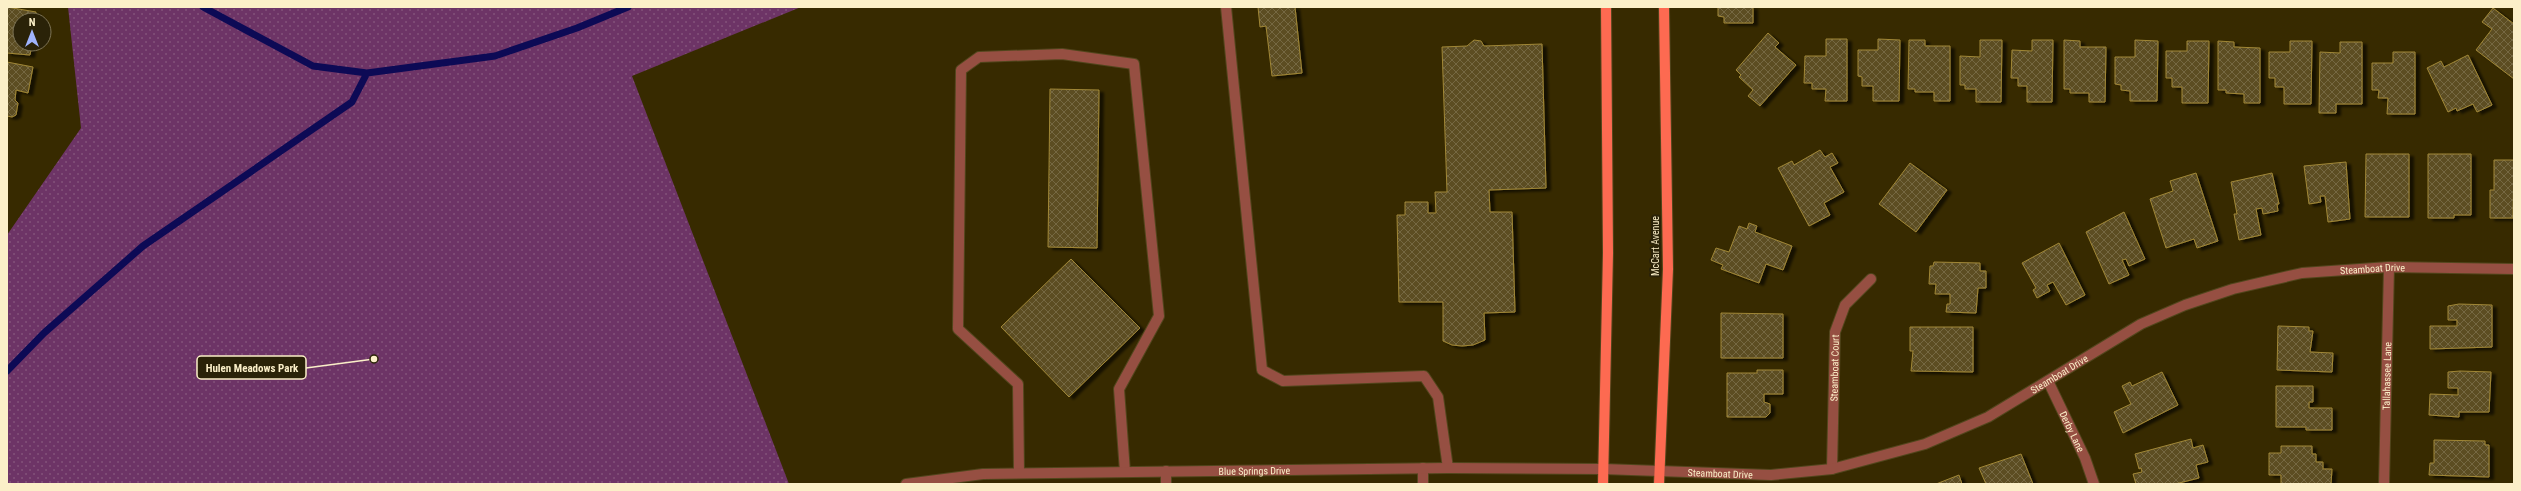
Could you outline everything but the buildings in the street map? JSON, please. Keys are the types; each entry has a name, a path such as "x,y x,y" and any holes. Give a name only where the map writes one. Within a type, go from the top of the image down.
{"main road":[{"path":"1603,484 1608,253 1606,7"},
{"name":"McCart Avenue","path":"1659,484 1668,269 1664,7"}],"street":[{"path":"1226,7 1262,370 1283,381 1424,376 1438,397 1448,468"},
{"path":"1018,473 1018,384 958,329 961,70 979,57 1062,54 1134,64 1159,316 1119,389 1125,472"},
{"name":"Steamboat Drive","path":"1603,469 1771,475 1832,469 1925,444 1988,417 2141,324 2186,305 2233,289 2302,273 2389,267 2514,269"},
{"name":"Tallahassee Lane","path":"2384,484 2389,267"},
{"name":"Steamboat Court","path":"1832,469 1835,332 1844,305 1872,280"},
{"name":"Derby Lane","path":"2048,381 2085,458 2094,484"},
{"path":"1423,468 1423,484"},
{"name":"Blue Springs Drive","path":"906,484 983,474 1018,473 1423,468 1603,469"},
{"path":"1166,471 1166,484"}],"shaded area":[{"path":"68,7 801,7 632,76 789,484 7,484 7,235 81,128"}],"waterway":[{"path":"203,7 313,66 367,73"},
{"path":"7,371 44,333 143,246 352,102 367,73 495,56 577,28 628,7"}],"place":[{"name":"Hulen Meadows Park","path":"374,359"}]}
